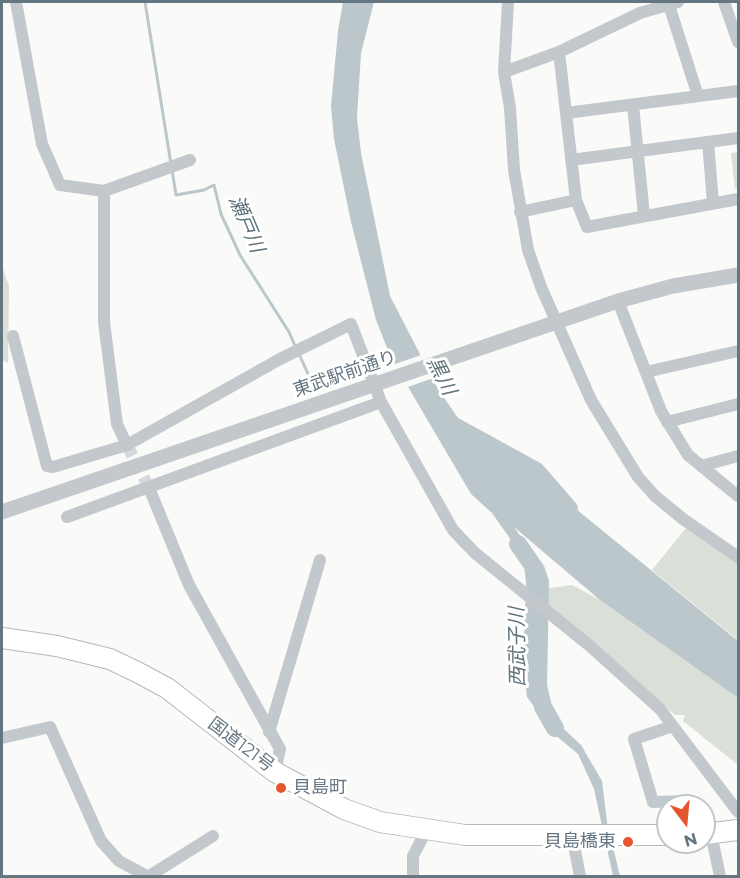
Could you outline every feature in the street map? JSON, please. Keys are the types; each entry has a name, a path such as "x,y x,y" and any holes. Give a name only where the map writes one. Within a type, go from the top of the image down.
{"highway":[{"name":"国道121号","path":"2,638 57,646 110,659 138,672 166,688 275,772 344,809 380,822 426,831 465,835 656,834"},
{"path":"716,833 738,830"}],"street":[{"path":"16,2 42,144 60,185 104,191 190,160"},
{"path":"508,2 504,72 510,108 520,212 528,250 552,324 591,400 638,477 668,507 738,557"},
{"path":"504,72 560,52 640,13 672,2 698,96"},
{"path":"724,2 738,42"},
{"path":"560,52 576,200 588,228 644,215 738,199"},
{"path":"566,113 738,91"},
{"path":"633,105 644,215"},
{"path":"571,160 738,138"},
{"path":"708,142 713,203"},
{"path":"104,191 104,322 117,424 127,446"},
{"path":"520,212 576,200"},
{"name":"東武駅前通り","path":"2,512 618,301 673,286 738,275"},
{"path":"618,301 668,422 688,455 738,496"},
{"path":"14,336 47,466 53,467 127,446 280,359 351,324 377,383 381,402 453,530 483,560 635,685 673,726 738,812"},
{"path":"646,372 738,351"},
{"path":"67,517 381,402"},
{"path":"668,422 738,404"},
{"path":"701,466 738,456"},
{"path":"149,488 189,585 279,749 275,772"},
{"path":"269,732 320,560"},
{"path":"656,802 653,802 634,739 673,726"},
{"path":"2,738 50,727 101,841 119,861 144,876 213,836"},
{"path":"413,876 413,856 426,831"},
{"path":"572,835 580,876"},
{"path":"713,854 720,876"}],"shaded area":[{"path":"343,2 374,2 361,53 357,118 361,153 390,296 438,389 474,441 533,474 738,641 738,698 600,600 514,527 526,544 536,581 531,620 534,692 551,717 581,745 602,781 607,822 620,876 613,876 594,789 578,754 554,734 527,697 523,663 526,582 523,557 492,513 471,494 391,358 376,320 351,222 334,139 331,106"},
{"path":"738,152 738,188 735,189 731,153"},
{"path":"2,266 9,286 8,363 2,360"},
{"path":"686,528 738,561 738,640 652,570"},
{"path":"572,585 600,600 738,698 738,765 683,721 685,715 675,715 540,600 543,589"}],"pier":[{"path":"424,354 436,377 405,388 392,365"}],"waterway":[{"name":"瀬戸川","path":"145,2 171,164"},
{"name":"瀬戸川","path":"172,170 176,195 204,190 214,185 221,214 240,255 289,332 296,348"},
{"name":"瀬戸川","path":"299,354 313,385"},
{"name":"黒川","path":"452,425 536,471 569,509"},
{"name":"西武子川","path":"518,544 536,570 540,582 538,686 543,707 555,728"}],"tunnel":[{"path":"127,445 149,488"}],"place":[{"name":"貝島町","path":"281,788"},
{"name":"貝島橋東","path":"628,842"}]}
